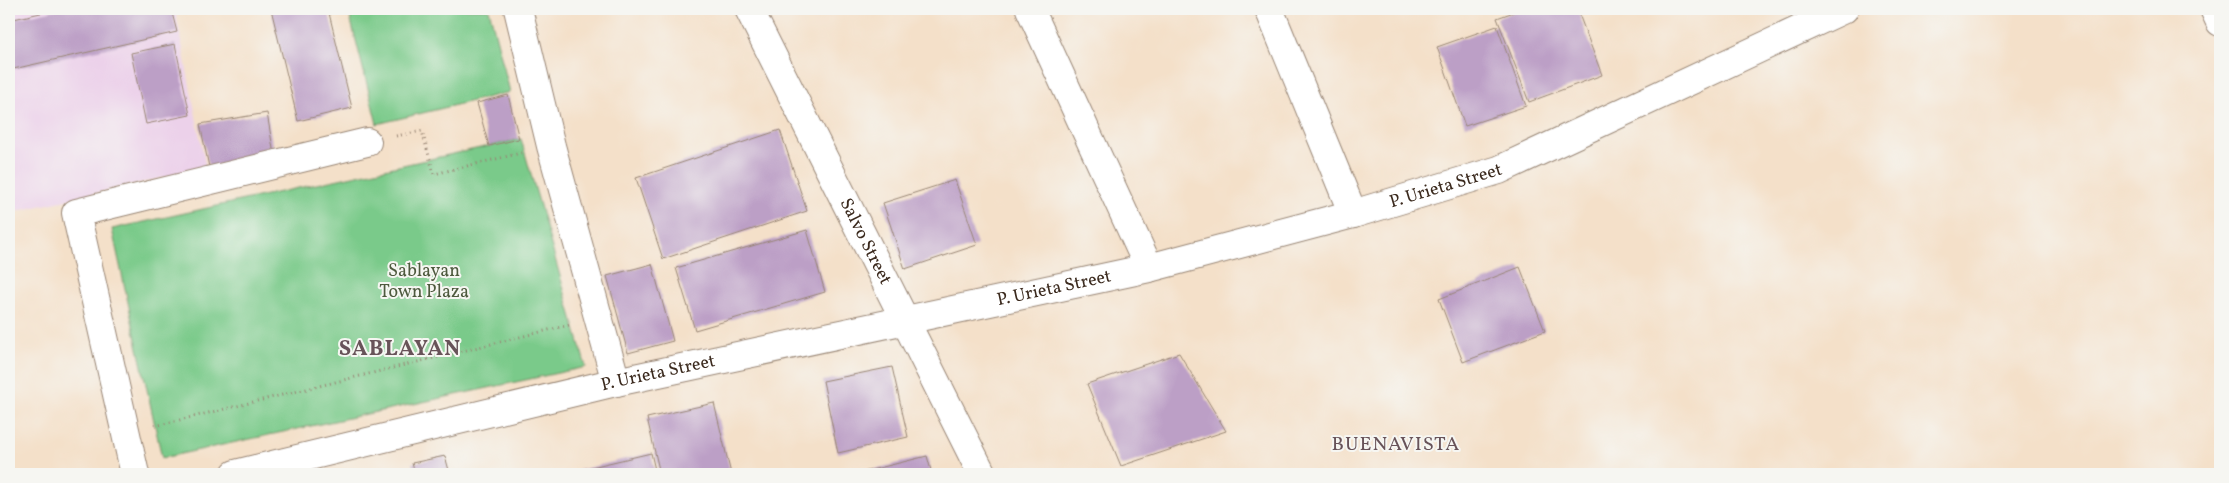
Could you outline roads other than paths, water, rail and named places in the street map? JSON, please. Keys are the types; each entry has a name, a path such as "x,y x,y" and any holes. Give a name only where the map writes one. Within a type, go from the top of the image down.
{"main road":[{"path":"518,9 551,146 616,382"},
{"name":"Salvo Street","path":"749,9 982,474"},
{"path":"1030,9 1149,268"},
{"path":"1269,9 1353,214"},
{"name":"P. Urieta Street","path":"235,474 616,382 1149,268 1353,214 1499,170 1844,9"},
{"path":"2214,9 2220,22"},
{"path":"136,474 125,434 76,213 367,142"}],"district":[{"name":"SABLAYAN","path":"400,349"},
{"name":"BUENAVISTA","path":"1396,445"}],"park label":[{"name":"Sablayan Town Plaza","path":"424,281"}]}
